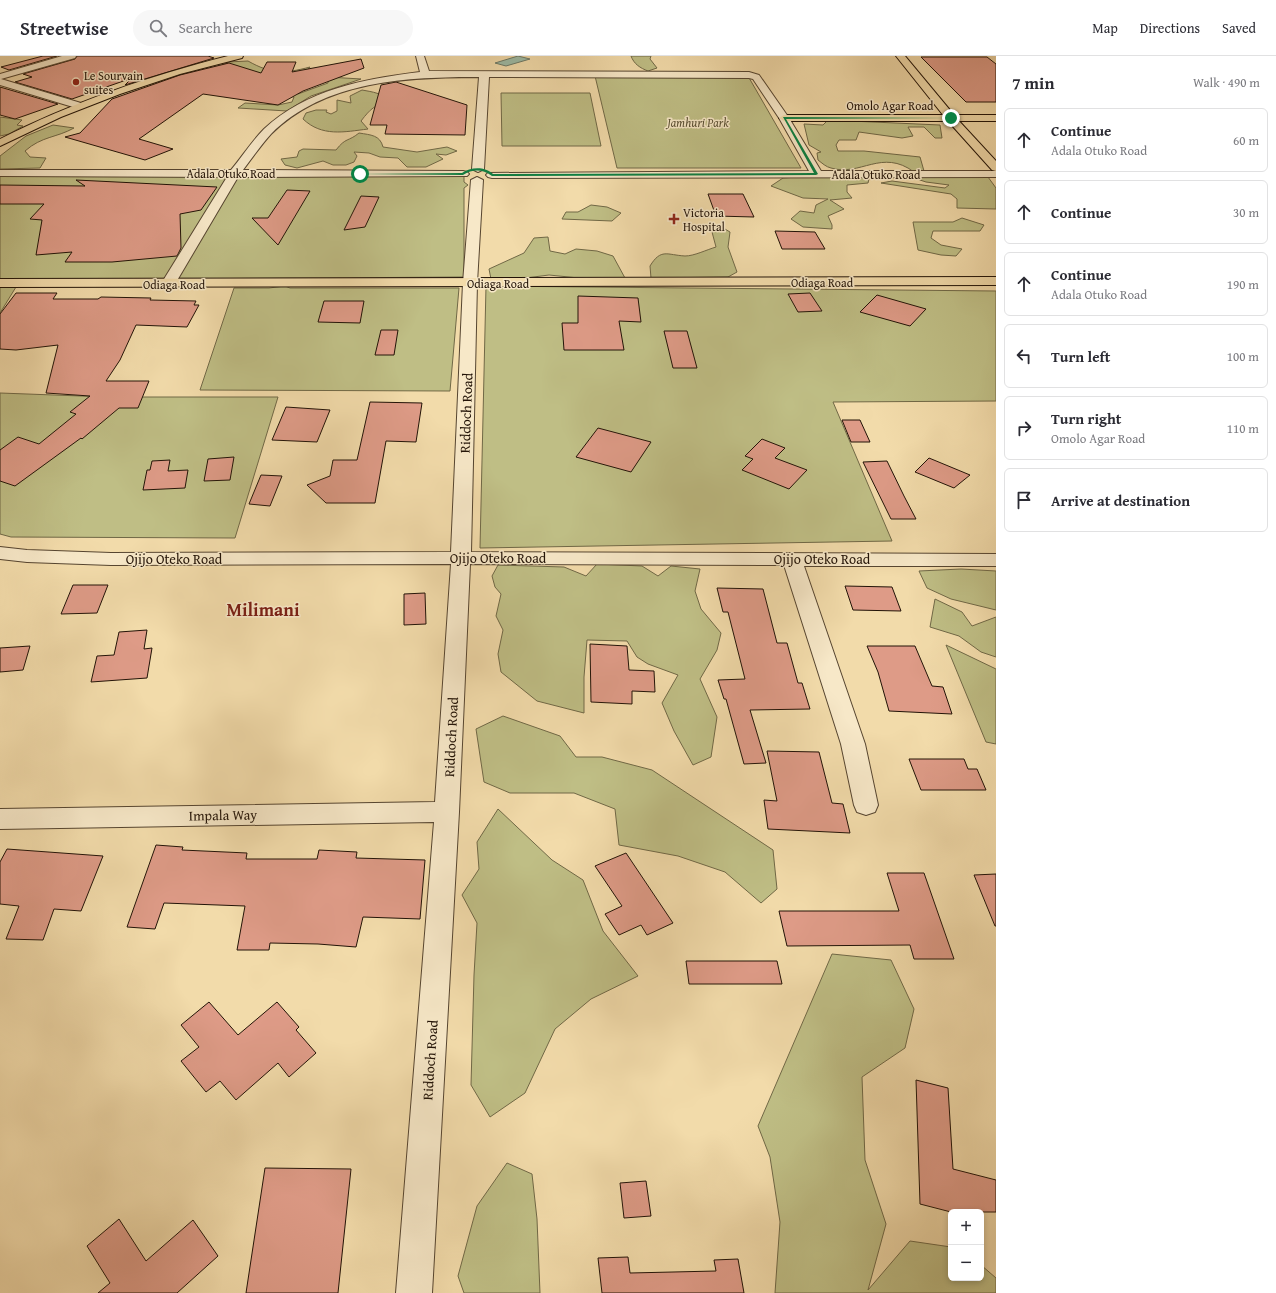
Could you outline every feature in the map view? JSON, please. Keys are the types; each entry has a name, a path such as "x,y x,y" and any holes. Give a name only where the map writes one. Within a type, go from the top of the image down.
{"main road":[{"path":"0,143 77,106 149,81 202,65 239,56"},
{"path":"900,56 951,118 996,168"},
{"name":"Omolo Agar Road","path":"784,118 996,118"},
{"name":"Odiaga Road","path":"0,283 168,284 996,281"}],"street":[{"path":"0,77 72,56"},
{"path":"420,56 425,74"},
{"path":"168,284 235,173 267,132 303,105 337,90 379,80 425,74 628,71 750,75 756,77 784,118 816,174"},
{"name":"Riddoch Road","path":"414,1293 447,812 462,558 470,283 484,74"},
{"path":"0,82 77,106"},
{"name":"Adala Otuko Road","path":"0,173 477,175 996,174"},
{"name":"Ojijo Oteko Road","path":"0,553 27,556 110,559 462,558 996,560"},
{"path":"792,559 853,744 866,805"},
{"name":"Impala Way","path":"0,819 447,812"}],"green space":[{"path":"631,56 651,56 650,59 657,68 648,71 645,70 632,59"},
{"path":"248,61 278,72 293,71 310,67 291,90 298,94 328,83 328,77 361,79 311,96 287,111 238,108 245,103 278,105 292,102 294,97 277,94 217,68 228,62"},
{"name":"Jamhuri Park","path":"595,76 748,76 801,168 617,168"},
{"path":"362,90 374,92 389,101 373,108 361,121 368,129 342,132 326,131 310,125 303,119 306,113 316,110 327,110 326,112 331,114 337,111 337,100 351,103 350,96"},
{"path":"501,93 590,93 601,146 502,146"},
{"path":"0,117 22,120 17,125 23,126 9,134 0,136"},
{"path":"828,120 940,125 942,138 935,138 924,127 908,127 913,136 902,138 859,132 856,140 839,140 836,145 838,151 864,151 920,157 924,171 914,172 902,165 892,163 871,164 842,170 823,164 818,160 817,153 821,152 809,145 804,124 823,125"},
{"path":"53,125 74,128 37,142 25,151 30,157 46,158 40,168 0,169 0,156 26,136"},
{"path":"359,133 371,135 377,138 382,143 383,147 417,152 447,147 457,151 446,155 436,154 443,159 426,167 407,167 398,158 380,157 369,153 354,152 357,156 354,162 346,165 333,165 323,161 297,168 285,165 281,159 297,157 299,151 303,149 336,150 342,143"},
{"path":"0,172 464,176 464,182 468,185 464,188 464,277 0,280"},
{"path":"842,174 869,179 868,183 847,185 847,192 852,198 830,200 844,209 828,216 832,229 803,227 791,219 800,211 814,213 816,205 828,199 803,198 771,186 783,178"},
{"path":"911,177 988,177 996,188 996,209 957,208 957,199 951,194 881,183 892,181 945,188 949,185 926,182"},
{"path":"591,205 607,207 621,213 612,221 562,219 566,212 578,212"},
{"path":"962,218 984,225 980,231 933,231 931,238 941,245 962,249 956,256 941,255 918,250 913,222 953,222"},
{"path":"718,225 730,232 728,247 737,272 728,277 651,278 650,266 654,260 661,255 669,254 689,256 716,247 712,232"},
{"path":"548,237 550,251 565,254 576,249 597,251 613,256 625,278 589,279 549,275 518,279 491,279 489,269 524,253 534,238"},
{"path":"285,286 290,288 459,288 450,391 200,390 234,288 269,288"},
{"path":"486,286 996,291 996,401 833,402 892,541 480,548"},
{"path":"0,287 16,287 0,313"},
{"path":"0,393 108,397 278,397 235,538 11,537 0,534"},
{"path":"597,564 642,566 658,576 671,566 700,569 695,591 701,609 721,633 717,650 700,679 717,717 711,757 693,765 674,731 662,703 678,675 648,664 637,657 627,641 587,640 584,677 584,713 537,701 501,672 498,654 503,630 496,616 501,594 495,587 492,576 498,565 564,567 586,576"},
{"path":"961,569 996,571 996,610 951,599 927,588 919,571"},
{"path":"935,599 962,612 972,626 996,617 996,657 981,652 959,636 930,627"},
{"path":"946,645 996,669 996,744 986,742"},
{"path":"503,716 560,736 576,757 602,757 652,770 773,850 777,889 761,903 725,872 678,856 619,845 615,809 574,793 510,793 484,782 476,729"},
{"path":"498,809 552,860 583,880 603,931 638,976 591,999 555,1029 525,1093 490,1117 471,1085 477,923 462,895 479,869 477,842"},
{"path":"832,954 891,960 914,1009 905,1048 862,1077 865,1160 886,1224 868,1290 910,1241 948,1247 948,1281 984,1281 984,1268 996,1278 996,1293 775,1293 780,1222 770,1157 758,1126"},
{"path":"507,1163 532,1174 537,1219 540,1293 464,1293 458,1276 477,1206"}],"shaded area":[{"path":"518,56 530,59 506,66 495,63"}],"building":[{"path":"43,56 57,56 9,70 1,67"},
{"path":"77,56 208,56 214,58 125,85 132,78 72,99 15,82 32,77 23,74 75,59"},
{"path":"921,57 987,57 996,64 996,102 966,102"},
{"path":"361,59 364,68 303,91 278,105 203,94 139,139 173,149 145,160 65,137 80,133 112,99 180,75 229,63 261,73 267,62 296,62 292,72"},
{"path":"396,82 467,105 465,135 385,134 387,125 370,125 381,85"},
{"path":"0,87 58,104 15,119 0,115"},
{"path":"76,180 217,187 201,210 180,214 181,248 177,256 112,262 65,262 72,252 36,255 42,220 30,219 44,204 0,204 0,185 85,186"},
{"path":"287,190 310,191 278,245 252,218 268,218"},
{"path":"708,194 743,194 754,217 716,216"},
{"path":"361,196 379,197 365,227 344,230"},
{"path":"775,231 815,232 825,249 782,249"},
{"path":"16,293 57,293 53,299 98,299 101,297 151,298 150,300 196,301 194,305 199,305 187,327 136,325 120,360 106,381 149,381 138,408 119,408 82,439 81,438 15,486 0,481 0,450 18,437 39,444 76,414 70,412 90,396 46,393 58,345 16,350 0,349 0,314"},
{"path":"810,293 822,311 798,312 788,294"},
{"path":"877,295 926,309 910,326 860,312"},
{"path":"578,296 638,298 641,322 619,321 624,350 564,350 562,323 578,323"},
{"path":"324,301 364,301 360,323 318,322"},
{"path":"381,330 398,330 394,355 375,355"},
{"path":"664,331 687,331 697,368 673,368"},
{"path":"370,402 422,403 416,442 386,441 375,503 326,503 307,485 330,476 333,460 357,460"},
{"path":"286,407 330,410 317,442 272,440"},
{"path":"842,420 860,420 870,442 851,442"},
{"path":"598,428 651,442 631,472 576,457"},
{"path":"762,439 785,448 775,458 807,470 789,489 742,470 753,459 745,456"},
{"path":"234,457 230,480 204,481 208,459"},
{"path":"929,458 970,475 954,488 915,472"},
{"path":"170,460 168,471 188,470 185,488 143,490 147,470 150,470 152,461"},
{"path":"887,461 916,519 891,519 863,462"},
{"path":"261,475 282,476 270,506 249,504"},
{"path":"73,585 108,585 97,613 61,614"},
{"path":"845,586 892,587 901,611 853,610"},
{"path":"717,588 763,589 777,643 787,643 798,683 802,683 810,709 750,710 766,763 744,764 726,699 724,699 718,680 745,679 728,612 723,612"},
{"path":"425,593 426,624 404,625 404,594"},
{"path":"147,630 144,649 152,648 147,678 91,682 97,656 114,655 119,632"},
{"path":"590,644 627,646 629,670 654,671 655,692 632,691 632,704 591,702"},
{"path":"30,646 23,670 0,672 0,648"},
{"path":"867,646 915,646 932,686 943,687 952,714 889,711 878,672"},
{"path":"767,751 819,752 832,803 843,804 850,833 768,829 764,800 777,801"},
{"path":"909,759 964,759 968,769 977,769 986,790 921,790"},
{"path":"156,845 183,847 182,850 247,853 246,859 317,859 319,850 357,852 356,858 425,860 420,919 363,917 356,947 318,944 270,943 269,950 237,950 245,906 164,903 155,929 127,927"},
{"path":"7,849 103,856 81,911 54,909 43,940 6,939 19,906 0,904 0,862"},
{"path":"626,853 673,923 647,935 641,925 619,935 605,914 622,906 595,866"},
{"path":"887,873 924,873 954,959 914,959 910,945 787,946 779,911 899,911"},
{"path":"996,874 996,926 995,926 974,875"},
{"path":"686,961 777,961 782,984 689,984"},
{"path":"209,1002 238,1035 277,1002 299,1027 296,1030 316,1053 289,1077 278,1063 236,1100 220,1081 206,1092 181,1061 199,1047 181,1025"},
{"path":"916,1080 948,1088 953,1169 996,1180 996,1212 984,1212 984,1209 948,1209 948,1211 920,1204"},
{"path":"265,1168 351,1169 338,1293 246,1293"},
{"path":"646,1181 651,1216 624,1218 620,1183"},
{"path":"119,1219 146,1261 193,1220 218,1256 177,1293 98,1293 110,1283 87,1246"},
{"path":"628,1257 630,1273 716,1271 714,1260 738,1259 744,1293 602,1293 598,1258"}],"place":[{"name":"Le Sourvain suites","path":"76,82"},
{"name":"Victoria Hospital","path":"674,219"}],"district":[{"name":"Milimani","path":"263,609"}],"route":[{"path":"360,174 463,174 464,172 478,169 491,172 492,175 816,174 784,118 951,118"}]}
